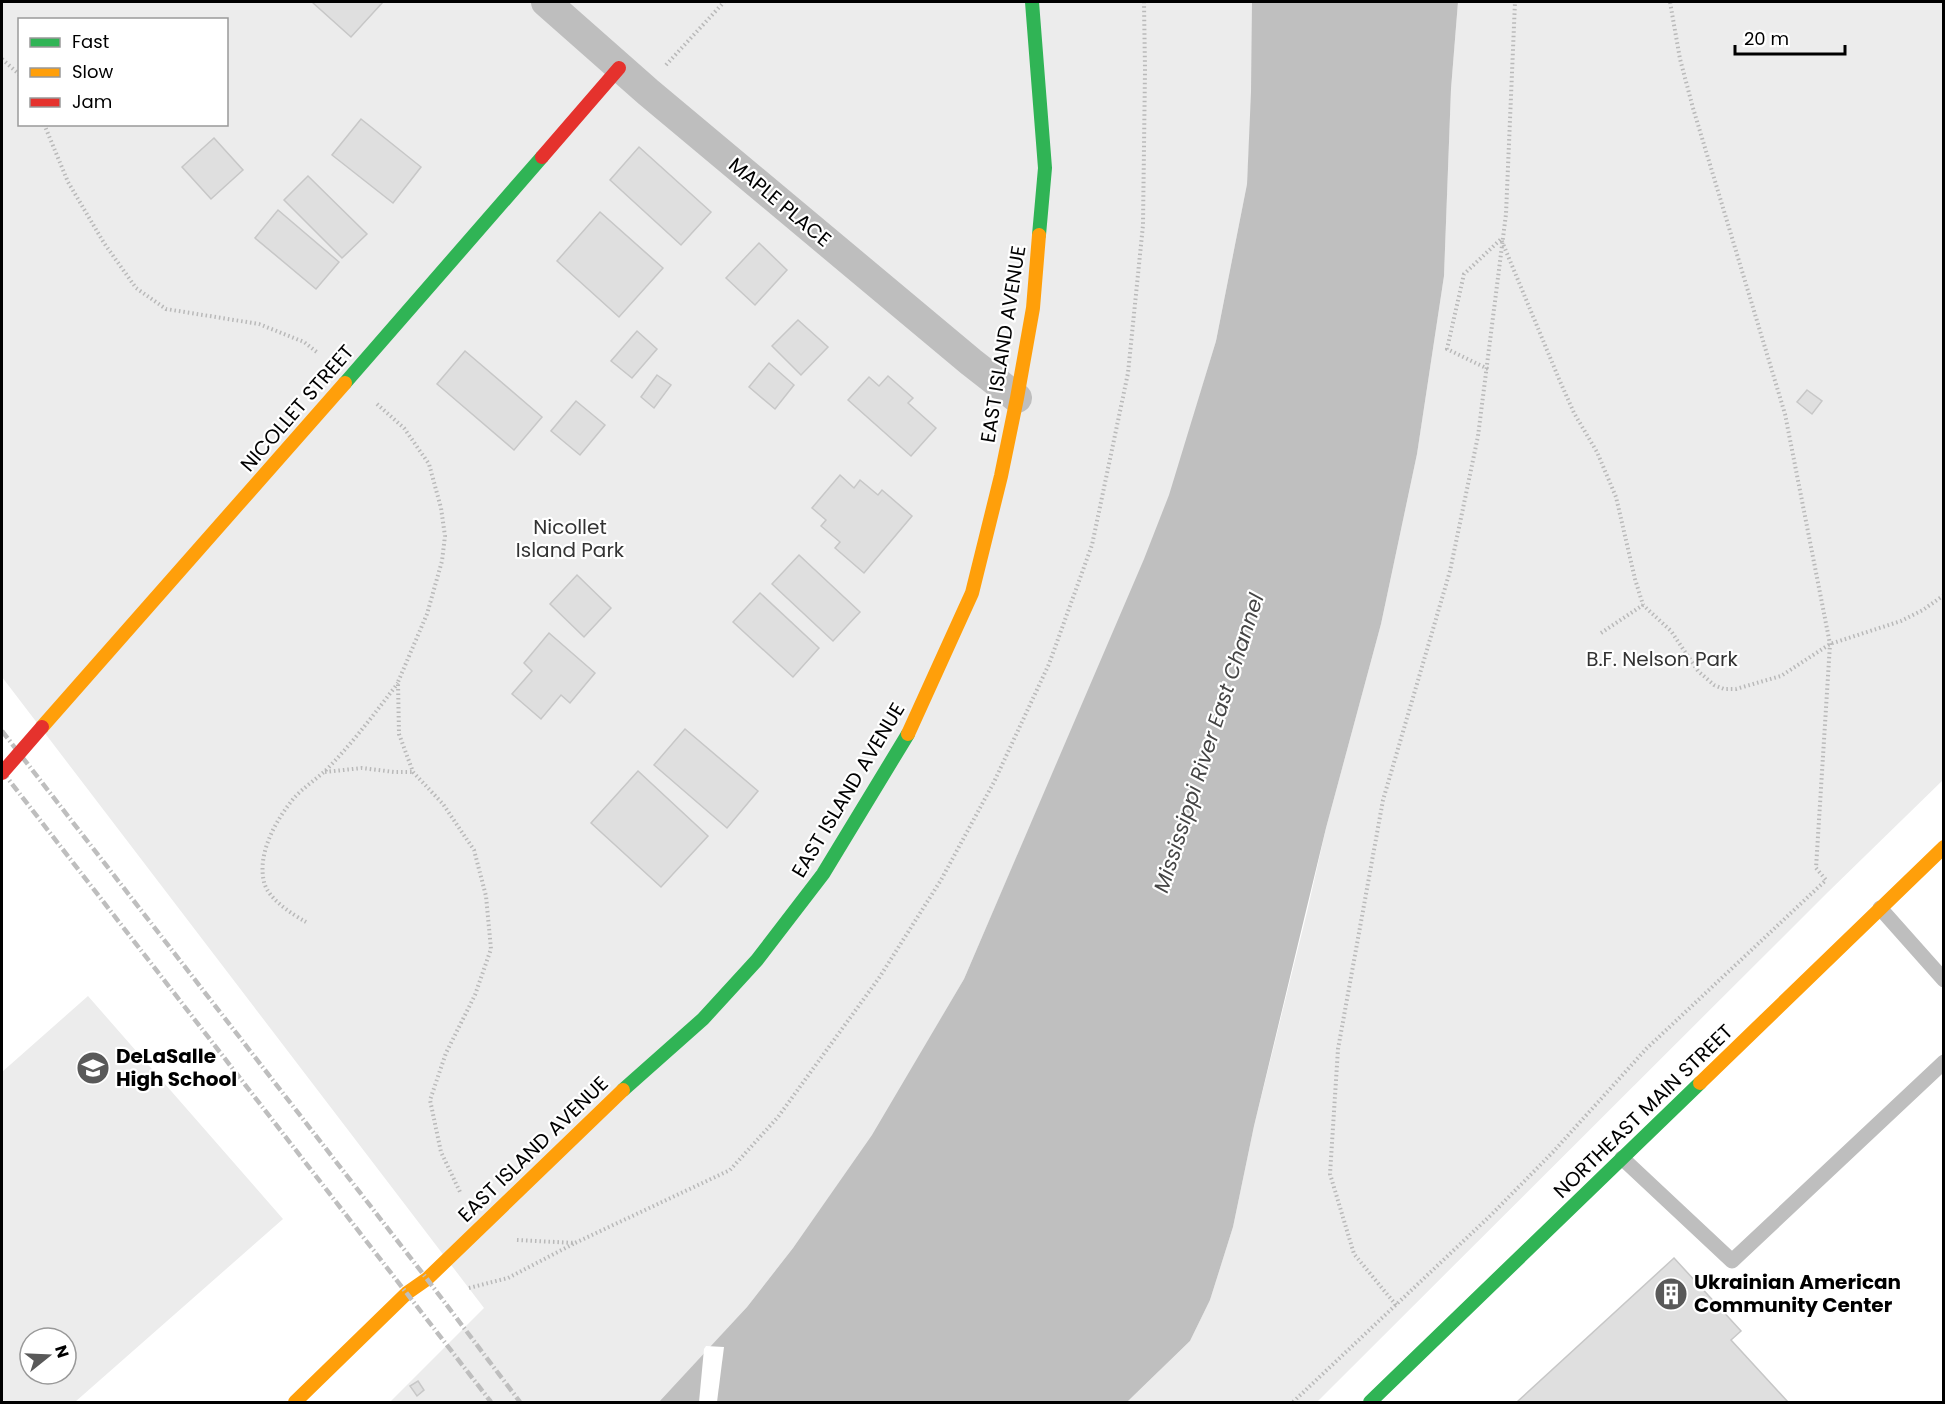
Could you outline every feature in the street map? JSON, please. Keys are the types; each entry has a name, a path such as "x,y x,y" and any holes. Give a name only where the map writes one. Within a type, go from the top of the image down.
{"street":[{"name":"MAPLE PLACE","path":"546,2 620,68 1017,398"},
{"name":"EAST ISLAND AVENUE","path":"294,1402 408,1293 427,1279 632,1082 704,1019 757,960 823,874 913,726 972,593 1001,476 1033,308 1045,168 1032,2"},
{"name":"NICOLLET STREET","path":"2,773 620,68"},
{"name":"NORTHEAST MAIN STREET","path":"1370,1402 1944,847"}],"lane":[{"path":"1880,908 1944,981"},
{"path":"1622,1158 1732,1261 1944,1062"}],"path":[{"path":"665,66 724,2"},
{"path":"1396,1305 1354,1254 1329,1174 1338,1049 1383,800 1450,571 1478,436 1488,369 1501,239 1506,214 1515,2"},
{"path":"1293,1402 1491,1215 1553,1152 1646,1048 1827,880 1816,868 1830,644 1785,414 1693,108 1680,59 1670,2"},
{"path":"2,59 18,73"},
{"path":"45,126 68,182 104,243 136,288 166,309 260,324 304,342 318,354"},
{"path":"1488,369 1447,349 1464,274 1501,239"},
{"path":"1501,239 1559,379 1574,412 1597,452 1616,497 1643,605 1671,631 1698,671 1714,685 1724,689 1736,689 1781,676 1830,644 1901,621 1923,610 1944,595"},
{"path":"306,922 281,907 264,883 264,855 275,826 295,797 324,772 366,724 398,682 427,614 442,561 445,536 441,508 429,464 404,428 377,404"},
{"path":"1601,633 1643,605"},
{"path":"398,682 399,734 413,772 443,804 474,850 486,896 491,949 475,995 446,1053 430,1101 441,1152 460,1192"},
{"path":"324,772 362,768 413,772"},
{"path":"464,1290 508,1278 575,1243"}],"green space":[{"name":"Nicollet Island Park","path":"2,2 1252,2 1252,92 1247,184 1216,341 1170,495 1145,559 964,979 873,1135 793,1248 747,1307 660,1402 390,1402 484,1308 2,677"},
{"name":"B.F. Nelson Park","path":"1458,2 1943,2 1943,780 1317,1402 1127,1402 1190,1341 1210,1300 1233,1227 1254,1126 1326,828 1381,624 1417,454 1444,276 1451,89"},
{"path":"88,996 283,1219 75,1402 2,1402 2,1072"}],"water":[{"name":"Mississippi River East Channel","path":"1252,2 1458,2 1451,89 1444,276 1417,454 1381,624 1326,828 1254,1126 1233,1227 1210,1300 1190,1341 1127,1402 659,1402 747,1307 793,1248 872,1135 964,979 1144,559 1169,495 1216,341 1247,184"}],"pier":[{"path":"706,1346 724,1347 717,1402 699,1402"}],"building":[{"path":"312,2 383,2 351,37"},
{"path":"361,119 421,167 393,203 332,155"},
{"path":"214,138 243,170 211,199 182,167"},
{"path":"639,147 711,212 681,245 610,180"},
{"path":"308,176 367,234 342,258 284,200"},
{"path":"278,210 339,262 316,289 255,238"},
{"path":"600,212 663,268 619,317 557,261"},
{"path":"759,243 787,270 755,305 726,278"},
{"path":"798,320 828,347 801,375 772,346"},
{"path":"637,331 657,349 632,378 611,361"},
{"path":"465,351 542,417 514,450 437,384"},
{"path":"769,363 794,385 775,409 749,387"},
{"path":"657,375 671,385 654,408 641,397"},
{"path":"888,376 913,398 908,403 936,428 911,456 848,400 869,377 879,386"},
{"path":"1807,390 1822,401 1812,414 1797,402"},
{"path":"576,401 605,425 580,455 551,431"},
{"path":"840,475 854,488 860,480 878,495 882,490 912,516 864,573 835,548 840,542 821,526 826,520 812,508"},
{"path":"799,555 860,612 833,641 772,584"},
{"path":"577,575 611,608 584,637 550,604"},
{"path":"760,593 819,648 793,677 733,622"},
{"path":"549,633 595,673 570,703 561,695 541,719 512,694 532,671 524,663"},
{"path":"685,729 758,791 727,828 654,765"},
{"path":"638,771 708,836 661,887 591,823"},
{"name":"Ukrainian American Community Center","path":"1674,1258 1741,1331 1731,1340 1788,1402 1517,1402"},
{"path":"418,1381 424,1390 417,1396 410,1386"}],"railway":[{"path":"2,731 520,1402"},
{"path":"2,771 491,1402"}],"traffic: fast":[{"path":"1032,2 1045,168 1039,235"},
{"path":"345,383 542,157"},
{"path":"623,1090 703,1019 757,960 823,874 908,734"},
{"path":"1370,1402 1700,1083"}],"traffic: slow":[{"path":"908,734 972,593 1001,476 1017,398 1033,308 1039,235"},
{"path":"42,727 345,383"},
{"path":"1700,1083 1944,847"},
{"path":"295,1402 407,1293 427,1279 623,1090"}],"traffic: jam":[{"path":"542,157 619,68"},
{"path":"2,773 42,727"}],"place":[{"name":"DeLaSalle High School","path":"93,1068"},
{"name":"Ukrainian American Community Center","path":"1671,1294"}]}
